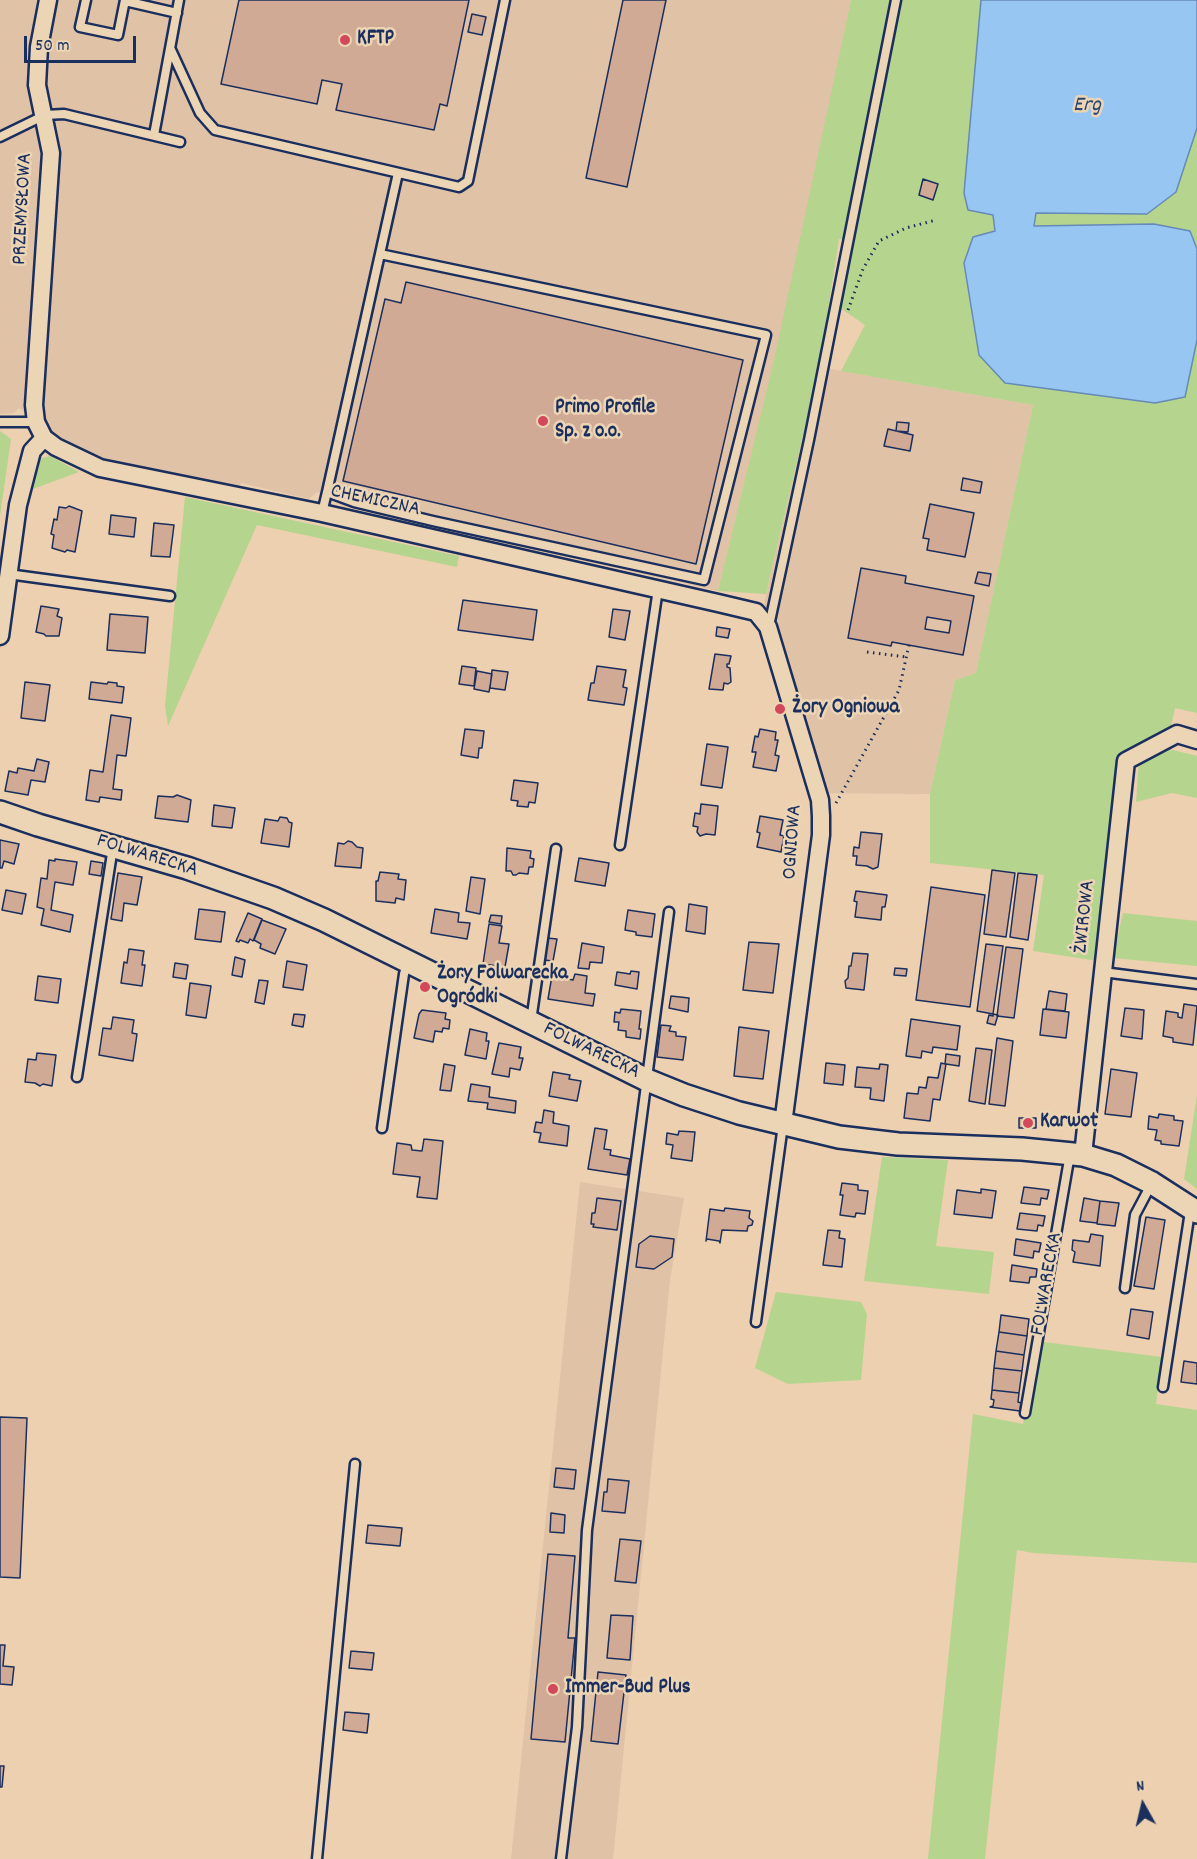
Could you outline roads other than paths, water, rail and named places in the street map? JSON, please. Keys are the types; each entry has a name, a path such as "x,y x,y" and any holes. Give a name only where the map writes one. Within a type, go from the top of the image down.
{"street":[{"name":"PRZEMYSŁOWA","path":"36,423 34,405 51,153 38,86 39,47 48,0"},
{"name":"CHEMICZNA","path":"36,423 44,438 66,453 100,468 322,513 756,612 768,627"},
{"path":"0,636 18,506 32,451 44,438"},
{"name":"OGNIOWA","path":"768,627 820,800 821,816 821,835 783,1124"},
{"name":"ŻWIROWA","path":"1076,1155 1103,972 1126,761 1177,734 1197,740"},
{"name":"FOLWARECKA","path":"0,812 187,868 273,898 408,960 647,1080 684,1095 783,1124 839,1137 898,1144 1022,1149 1076,1155 1116,1165 1152,1183 1195,1210"}],"lane":[{"path":"86,0 80,27 118,35 125,0 177,13"},
{"path":"154,135 180,0"},
{"path":"171,50 200,113 215,130 459,187 468,181 505,0"},
{"path":"768,627 809,441 896,0"},
{"path":"0,136 45,115 64,114 180,142"},
{"path":"322,513 398,173"},
{"path":"380,254 766,335 700,599"},
{"path":"0,422 36,423"},
{"path":"327,492 354,502 433,521 704,580"},
{"path":"8,574 170,596"},
{"path":"620,845 658,589"},
{"path":"77,1077 113,846"},
{"path":"531,1022 556,849"},
{"path":"561,1859 578,1727 587,1530 669,912"},
{"path":"382,1128 404,974 408,960"},
{"path":"1103,972 1197,984"},
{"path":"756,1322 783,1124"},
{"name":"FOLWARECKA","path":"1025,1413 1076,1155"},
{"path":"1125,1288 1135,1215 1152,1183"},
{"name":"FOLWARECKA","path":"1163,1387 1189,1218 1195,1210"},
{"path":"317,1859 355,1464"}],"water":[{"name":"Erg","path":"981,0 1197,0 1197,128 1176,192 1147,214 1036,213 1034,226 1154,224 1190,231 1197,249 1197,340 1185,397 1155,403 1005,383 979,355 964,263 973,237 995,231 993,215 968,210 964,193"}],"place":[{"name":"KFTP","path":"345,40"},
{"name":"Primo Profile Sp. z o.o.","path":"543,421"},
{"name":"Żory Ogniowa","path":"780,709"},
{"name":"Żory Folwarecka Ogródki","path":"425,987"},
{"name":"Karwot","path":"1028,1123"},
{"name":"Immer-Bud Plus","path":"553,1689"}]}
